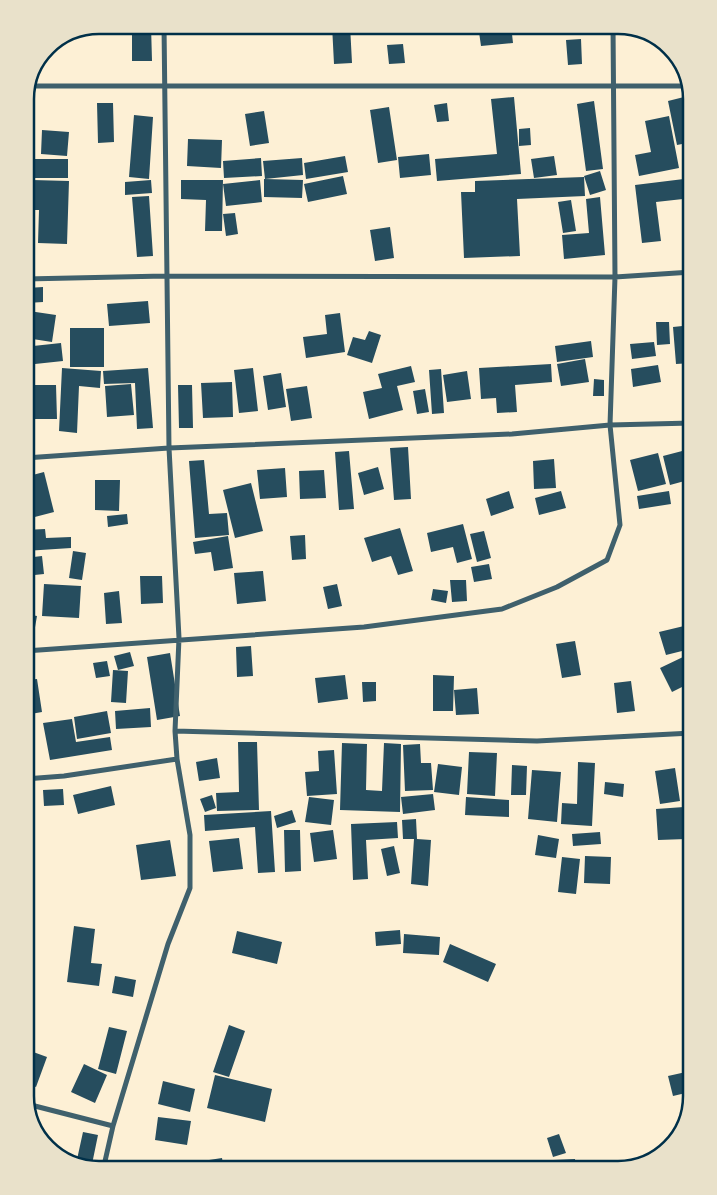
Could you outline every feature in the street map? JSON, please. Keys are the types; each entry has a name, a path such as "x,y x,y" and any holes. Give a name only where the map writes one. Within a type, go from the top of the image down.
{"street":[{"path":"105,1161 113,1126 168,944 190,888 190,835 177,759 175,730 179,638 169,448 165,276 164,34"},
{"path":"34,649 364,626 502,609 557,587 607,560 620,525 610,425 615,277 613,34"},
{"path":"35,86 164,88 682,86"},
{"path":"34,279 165,276 615,277 683,273"},
{"path":"34,457 169,448 512,434 610,425 683,423"},
{"path":"175,730 537,741 683,733"},
{"path":"34,778 64,776 177,759"},
{"path":"34,1106 113,1126"}],"building":[{"path":"132,34 151,34 152,61 132,61"},
{"path":"332,34 350,34 352,63 334,64"},
{"path":"479,34 512,34 513,43 481,46"},
{"path":"581,39 582,64 568,65 566,40"},
{"path":"403,44 405,63 389,64 387,45"},
{"path":"514,97 521,174 437,181 435,159 497,154 491,99"},
{"path":"683,97 683,144 677,145 668,101"},
{"path":"594,101 603,169 586,171 577,104"},
{"path":"97,103 113,103 114,142 98,143"},
{"path":"447,103 449,121 437,122 434,105"},
{"path":"389,107 397,160 378,163 370,110"},
{"path":"264,111 269,143 250,146 245,114"},
{"path":"134,115 153,117 149,179 129,177"},
{"path":"669,116 679,168 639,176 635,155 651,152 645,121"},
{"path":"530,128 531,145 519,146 519,129"},
{"path":"42,130 69,132 67,156 41,154"},
{"path":"188,139 222,140 221,168 187,166"},
{"path":"429,154 431,175 400,178 398,157"},
{"path":"345,156 348,172 306,179 304,163"},
{"path":"554,156 557,175 534,178 531,159"},
{"path":"261,158 262,176 224,178 223,161"},
{"path":"302,158 303,175 265,179 263,161"},
{"path":"34,159 68,159 68,178 34,178"},
{"path":"600,171 606,190 590,195 584,176"},
{"path":"343,176 347,194 308,202 304,184"},
{"path":"584,177 585,196 517,199 520,256 464,258 461,192 475,192 475,181"},
{"path":"264,179 303,180 302,198 264,197"},
{"path":"683,179 683,199 656,202 661,241 642,243 635,185"},
{"path":"34,180 69,181 67,244 38,243 39,210 34,210"},
{"path":"151,180 152,193 125,195 125,182"},
{"path":"181,180 223,180 222,231 205,231 206,200 181,199"},
{"path":"260,180 262,202 226,206 223,184"},
{"path":"149,196 153,256 137,257 132,197"},
{"path":"600,197 605,255 564,259 562,235 589,233 586,199"},
{"path":"571,200 576,231 563,233 558,202"},
{"path":"235,213 238,234 226,236 223,214"},
{"path":"390,227 394,258 375,261 370,230"},
{"path":"43,287 43,302 34,303 34,288"},
{"path":"148,301 150,323 109,326 107,304"},
{"path":"34,312 56,315 52,342 34,339"},
{"path":"340,313 345,352 306,358 303,337 327,334 325,315"},
{"path":"656,322 669,322 670,344 657,345"},
{"path":"683,326 683,364 676,364 673,327"},
{"path":"70,328 104,328 104,367 70,367"},
{"path":"369,331 381,335 372,363 347,355 353,337 365,340"},
{"path":"591,341 593,357 557,362 555,346"},
{"path":"654,342 656,356 632,359 630,344"},
{"path":"61,343 63,361 35,364 34,346"},
{"path":"585,359 589,382 561,386 557,364"},
{"path":"551,364 552,382 515,385 517,412 497,413 496,398 481,399 479,368"},
{"path":"658,365 661,382 633,387 631,369"},
{"path":"411,366 415,382 397,386 403,410 369,419 363,392 382,388 378,374"},
{"path":"62,368 101,371 100,388 79,386 77,433 59,431"},
{"path":"148,368 153,428 137,429 135,383 104,384 103,371"},
{"path":"253,368 258,411 239,413 234,370"},
{"path":"441,369 444,413 432,414 429,370"},
{"path":"467,371 471,399 447,402 443,375"},
{"path":"281,373 286,407 268,410 263,376"},
{"path":"594,379 604,380 604,396 593,396"},
{"path":"232,382 233,417 203,418 201,383"},
{"path":"131,384 134,415 107,417 105,386"},
{"path":"34,385 56,385 57,419 34,419"},
{"path":"178,385 192,385 193,428 179,428"},
{"path":"307,386 312,418 291,421 286,389"},
{"path":"425,389 429,412 417,414 413,391"},
{"path":"408,447 411,499 394,500 390,448"},
{"path":"349,451 354,509 339,510 335,452"},
{"path":"683,451 683,481 670,485 663,456"},
{"path":"658,453 666,484 638,491 630,460"},
{"path":"554,459 556,488 534,489 533,461"},
{"path":"204,460 209,514 227,513 229,535 195,538 189,461"},
{"path":"378,467 384,489 364,495 358,473"},
{"path":"285,468 287,497 260,499 257,470"},
{"path":"324,470 326,498 300,499 299,471"},
{"path":"44,472 54,512 34,517 34,475"},
{"path":"95,480 120,480 119,511 95,510"},
{"path":"251,483 263,531 235,538 223,490"},
{"path":"509,491 514,508 491,516 486,499"},
{"path":"561,491 566,508 539,515 535,498"},
{"path":"669,491 671,504 639,509 637,496"},
{"path":"127,514 128,524 108,527 107,516"},
{"path":"463,524 472,559 457,563 453,547 431,552 427,533"},
{"path":"400,528 413,571 398,575 391,556 372,562 364,538"},
{"path":"45,529 46,538 71,537 71,548 34,550 34,530"},
{"path":"484,531 491,558 477,562 470,534"},
{"path":"305,535 306,559 292,560 290,536"},
{"path":"228,536 233,568 214,571 211,552 195,554 193,542"},
{"path":"73,551 86,553 82,580 69,578"},
{"path":"42,556 44,574 34,575 34,557"},
{"path":"489,564 492,579 474,582 471,567"},
{"path":"263,571 266,601 237,604 234,573"},
{"path":"140,576 162,576 163,603 141,604"},
{"path":"450,580 466,580 467,601 452,602"},
{"path":"44,584 81,586 79,618 42,616"},
{"path":"337,584 342,606 328,609 323,587"},
{"path":"433,589 448,591 446,603 431,600"},
{"path":"119,591 122,623 106,624 104,593"},
{"path":"34,616 37,616 34,633"},
{"path":"683,626 683,651 666,655 659,632"},
{"path":"575,641 581,675 562,678 556,644"},
{"path":"251,646 253,676 237,677 236,647"},
{"path":"130,652 134,666 118,670 114,656"},
{"path":"170,653 180,716 157,720 147,657"},
{"path":"683,657 683,686 672,692 660,668"},
{"path":"107,661 110,676 96,678 93,663"},
{"path":"113,670 128,671 126,703 111,702"},
{"path":"345,675 348,699 318,703 315,678"},
{"path":"433,675 454,676 453,711 433,711"},
{"path":"34,679 37,679 42,712 34,713"},
{"path":"631,681 635,711 617,713 614,683"},
{"path":"362,682 376,682 376,701 363,702"},
{"path":"477,688 479,714 456,715 454,690"},
{"path":"150,708 151,727 116,729 115,711"},
{"path":"107,711 111,733 77,739 74,717"},
{"path":"72,719 76,742 110,737 112,750 50,760 43,723"},
{"path":"238,742 257,742 259,810 217,811 216,793 239,792"},
{"path":"342,743 367,744 366,790 382,791 384,743 401,744 400,812 340,810"},
{"path":"420,744 421,763 431,763 433,790 405,791 403,745"},
{"path":"334,750 337,794 307,796 305,772 319,771 318,751"},
{"path":"469,752 497,753 495,796 467,794"},
{"path":"217,758 220,778 199,781 196,762"},
{"path":"578,762 595,763 592,826 561,824 562,803 577,804"},
{"path":"438,764 462,767 459,795 434,792"},
{"path":"512,765 527,766 526,795 511,795"},
{"path":"675,768 680,801 660,804 655,771"},
{"path":"532,770 561,772 557,822 528,819"},
{"path":"605,782 624,784 623,797 604,794"},
{"path":"111,786 115,805 78,814 73,795"},
{"path":"63,789 64,805 44,806 43,790"},
{"path":"433,794 435,810 403,814 401,797"},
{"path":"212,795 216,808 205,812 200,799"},
{"path":"309,797 334,800 331,825 305,822"},
{"path":"466,797 509,800 509,817 465,815"},
{"path":"683,807 683,839 658,840 656,809"},
{"path":"292,810 296,822 277,828 274,816"},
{"path":"271,811 275,872 258,873 255,827 205,831 204,815"},
{"path":"416,819 417,839 431,840 428,886 411,884 414,839 403,839 402,820"},
{"path":"397,822 398,838 366,840 368,879 353,880 351,824"},
{"path":"284,830 300,830 301,871 285,872"},
{"path":"333,830 337,859 314,862 310,833"},
{"path":"600,832 601,844 573,846 572,834"},
{"path":"538,835 559,839 556,858 535,855"},
{"path":"239,838 243,869 213,872 209,841"},
{"path":"170,840 176,876 141,880 136,845"},
{"path":"394,846 400,873 387,876 381,849"},
{"path":"585,856 611,857 610,884 584,883"},
{"path":"562,857 580,859 576,894 558,892"},
{"path":"74,926 95,929 91,963 102,964 99,986 67,982"},
{"path":"400,930 401,944 376,946 375,932"},
{"path":"237,931 282,942 277,964 232,953"},
{"path":"404,934 440,937 439,955 403,953"},
{"path":"450,944 496,964 488,982 443,962"},
{"path":"115,976 136,980 133,997 112,993"},
{"path":"229,1025 245,1031 229,1077 213,1072"},
{"path":"109,1027 127,1031 116,1074 98,1069"},
{"path":"34,1052 47,1057 36,1087 34,1086"},
{"path":"84,1064 107,1075 95,1103 71,1092"},
{"path":"683,1073 683,1094 673,1096 668,1076"},
{"path":"215,1075 272,1089 265,1122 207,1108"},
{"path":"163,1081 195,1089 190,1112 158,1104"},
{"path":"158,1117 191,1121 187,1145 155,1140"},
{"path":"83,1132 98,1135 93,1161 77,1158"},
{"path":"559,1134 566,1153 553,1157 547,1138"},
{"path":"222,1158 222,1161 202,1161"},
{"path":"575,1159 575,1161 553,1161"}]}
